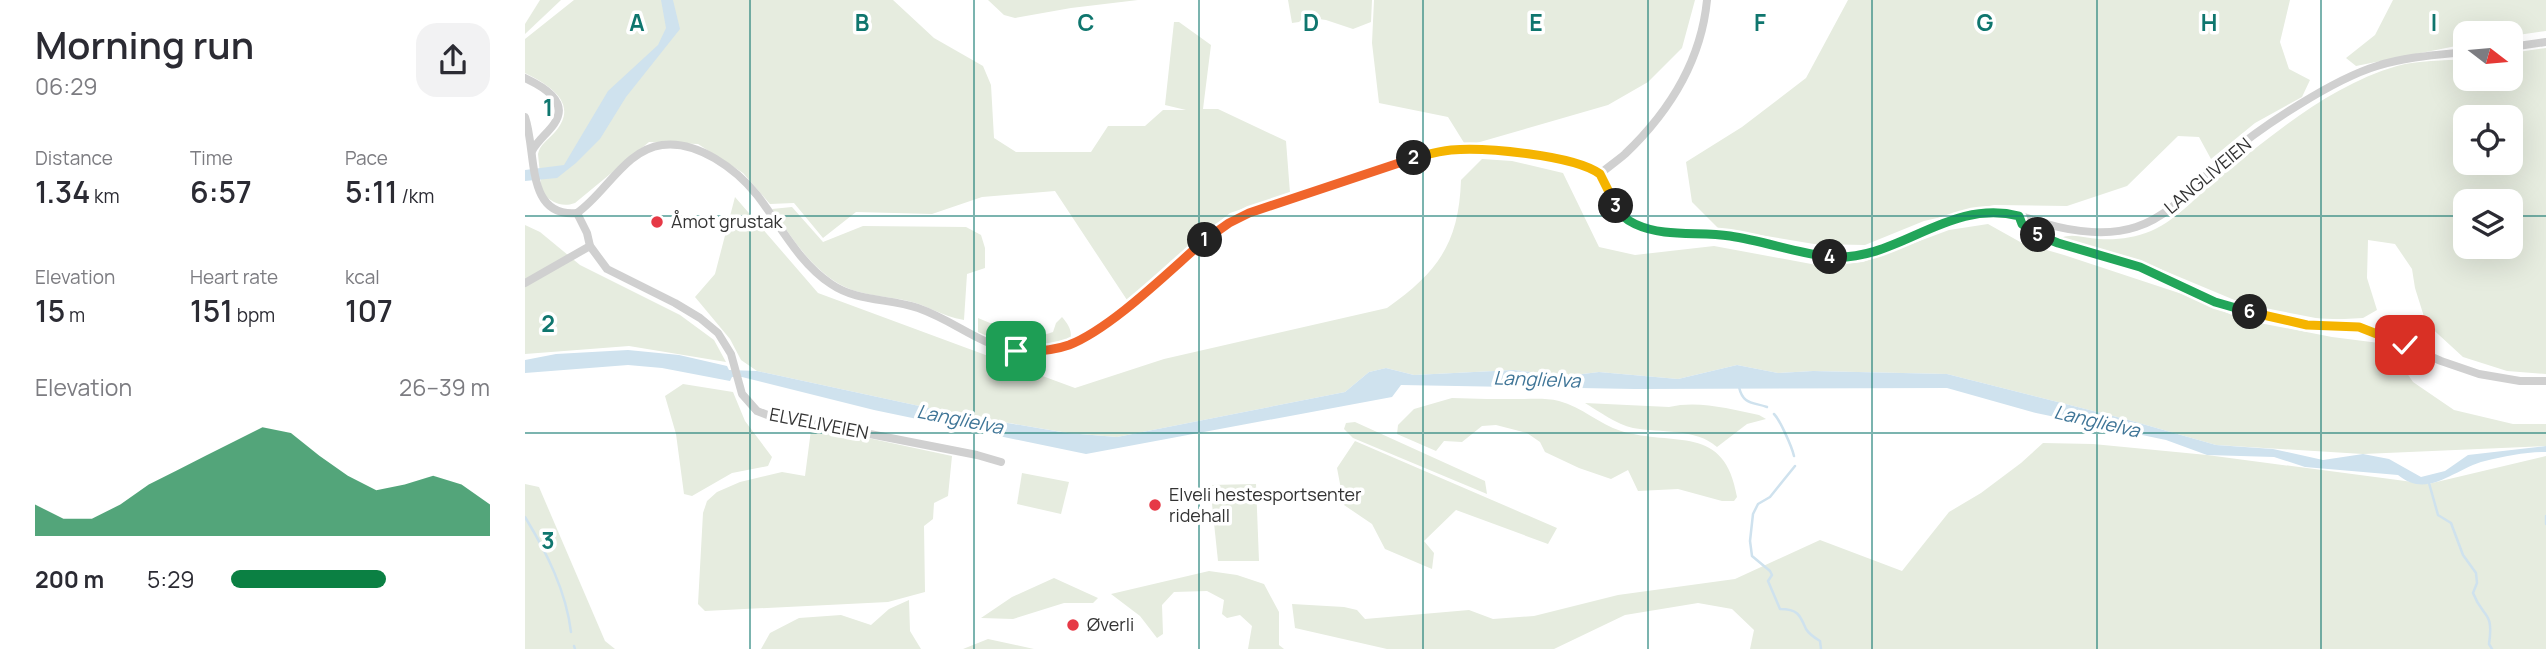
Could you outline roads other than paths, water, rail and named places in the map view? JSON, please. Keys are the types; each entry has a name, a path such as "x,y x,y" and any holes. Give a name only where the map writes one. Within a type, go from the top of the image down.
{"street":[{"path":"525,117 535,188 546,206 561,213 577,213 587,206 638,154 663,145 693,148 722,164 750,187 806,263 832,285 852,294 921,309 984,342 1006,349 1038,352 1067,345 1097,329 1215,232 1241,216 1407,160 1449,150 1488,150 1571,163 1600,174 1637,142 1674,97 1686,75 1699,40 1707,0"},
{"path":"2523,45 2546,42"},
{"name":"LANGLIVEIEN","path":"1600,174 1619,212 1635,224 1665,232 1729,235 1826,256 1846,258 1870,254 1937,225 1971,214 1990,212 2019,216 2048,225 2090,231 2119,231 2137,227 2166,212 2228,155 2344,79 2386,63 2453,54"},
{"path":"525,78 552,94 558,108 555,123 536,143 531,155"},
{"name":"ELVELIVEIEN","path":"577,213 590,246 602,264 614,274 675,303 712,327 727,346 742,394 751,406 778,419 977,454 1001,462"},
{"path":"2019,216 2022,224 2043,237 2150,271 2220,304 2307,325 2365,328 2441,361 2479,374 2520,381 2546,381"},
{"path":"525,283 590,246"}],"water":[{"path":"661,0 673,0 680,29 626,97 600,139 557,178 525,181 525,170 564,165 608,91 658,45 666,28"},
{"name":"Langlielva","path":"628,350 679,355 727,366 729,370 757,371 961,415 1067,433 1117,437 1345,392 1369,372 1386,368 1414,375 1514,370 1566,376 1599,372 1678,379 1737,365 1778,373 1813,371 1947,374 2216,445 2273,449 2323,460 2363,454 2389,459 2421,477 2445,471 2468,455 2546,446 2546,452 2485,461 2441,480 2420,484 2409,482 2398,475 2305,467 2274,457 2207,455 2166,440 2036,413 1947,388 1635,389 1401,385 1392,397 1086,454 874,410 742,377 732,377 730,381 662,368 628,365 525,373 525,360 556,354"}],"waterway":[{"path":"1739,387 1746,400 1767,407"},
{"path":"1774,414 1794,456"},
{"path":"1795,466 1770,497 1758,504 1753,514 1750,541 1752,556 1770,571 1772,575 1768,581 1780,609 1791,610 1797,614 1807,631 1820,641 1821,649"},
{"path":"2429,483 2438,515 2451,523 2463,555 2476,573 2477,583 2473,593 2489,620 2489,644 2492,649"},
{"path":"2546,516 2546,524"},
{"path":"525,517 554,573 565,602 571,632"}],"place":[{"name":"Åmot grustak","path":"657,222"},
{"name":"Elveli hestesportsenter ridehall","path":"1155,505"},
{"name":"Øverli","path":"1073,625"}]}
